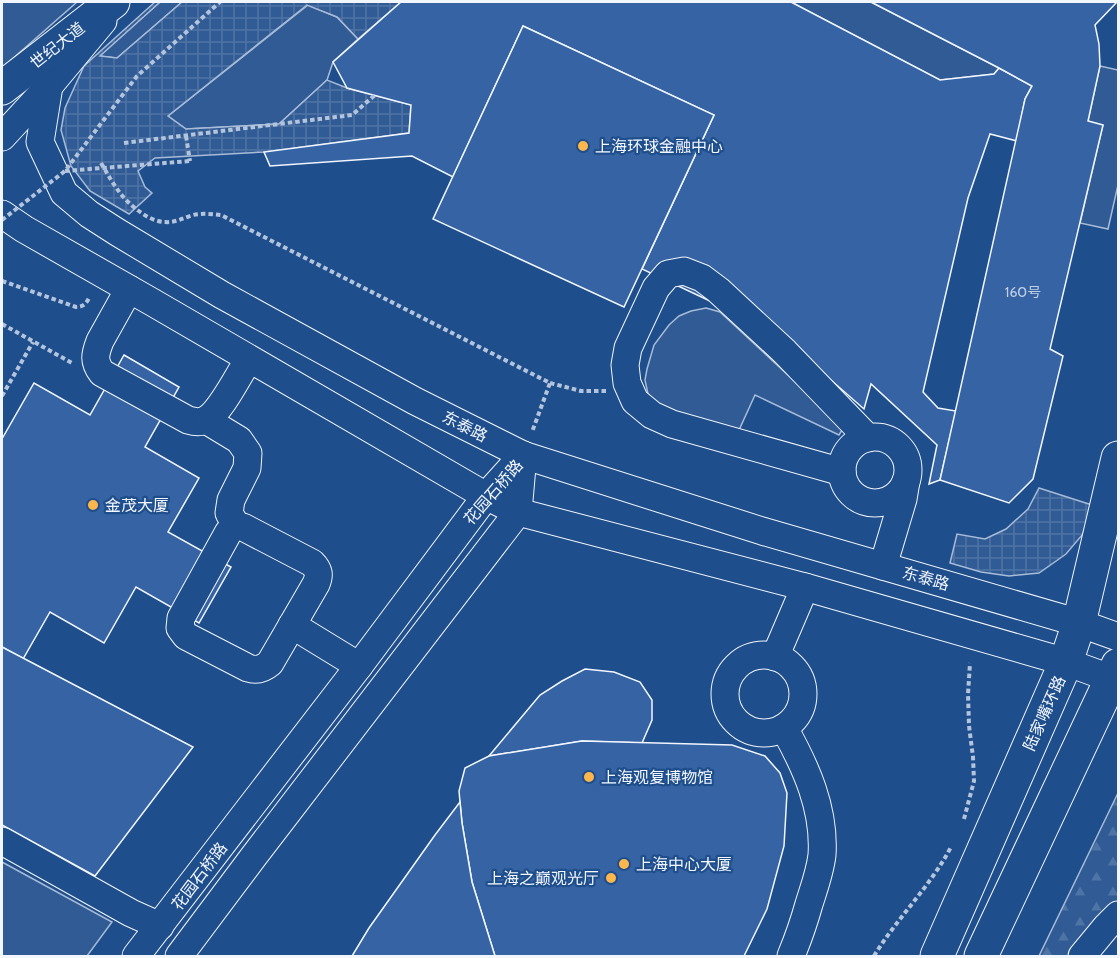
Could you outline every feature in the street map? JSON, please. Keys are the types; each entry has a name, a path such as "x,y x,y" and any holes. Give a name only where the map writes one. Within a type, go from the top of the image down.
{"main road":[{"name":"世纪大道","path":"2,88 113,2"},
{"name":"陆家嘴环路","path":"937,957 1066,662 1079,622 1119,458"},
{"path":"981,957 1116,675"}],"street":[{"name":"东泰路","path":"119,2 49,86 40,142 64,193 89,214 117,232 222,295 415,401 523,455 762,531 1079,622 1119,636"},
{"path":"2,137 52,83"},
{"path":"2,214 24,230 486,496 518,512 805,587 1116,675"},
{"path":"842,472 672,424 652,415 635,401 627,383 628,348 656,288 668,274 684,271 702,278 785,352 868,438"},
{"path":"129,289 100,341 96,357 97,366 102,373 188,420 196,422 206,420 219,409 249,359"},
{"path":"206,420 239,440 248,453 247,468 231,500 229,513 237,527"},
{"path":"883,566 903,499 909,468 906,457 890,440 879,437 868,438 857,443 849,450 843,461 842,472 845,484 851,493 861,500 878,503 898,494 905,484 909,468"},
{"name":"花园石桥路","path":"136,957 486,496 523,455"},
{"name":"花园石桥路","path":"179,957 518,512 523,455"},
{"path":"243,526 312,563 316,567 319,578 270,663 260,670 248,668 186,636 180,628 181,618 228,533 237,527 243,526"},
{"path":"775,657 805,587"},
{"path":"292,625 359,666"},
{"path":"762,655 787,662 796,671 803,696 794,720 784,728 771,733 759,733 746,729 736,722 725,699 730,674 739,664 762,655"},
{"path":"784,728 800,756 812,785 818,807 822,855 817,880 791,957"},
{"path":"2,841 131,913 160,926"},
{"path":"1082,957 1106,927 1119,915"}],"path":[{"path":"2,220 64,171 137,76 220,2"},
{"path":"124,143 352,115 375,95"},
{"path":"64,171 190,161 186,136"},
{"path":"101,163 120,195 131,206 148,217 164,223 193,215 221,215 550,383 581,391 605,392 627,383"},
{"path":"2,281 72,306 81,307 89,298"},
{"path":"2,324 73,363 97,366"},
{"path":"2,396 33,342"},
{"path":"523,455 550,383"},
{"path":"963,822 974,781 969,726 970,663"},
{"path":"874,957 952,846"}],"shaded area":[{"path":"2,2 77,2 2,68"},
{"path":"155,2 160,2 100,56 117,58 182,2 401,2 358,39 337,17 307,5 168,116 186,129 279,124 327,80 347,88 411,105 409,133 264,152 155,158 138,171 145,187 152,193 129,214 90,191 71,166 61,130 65,108 84,66"},
{"path":"160,2 182,2 117,58 99,56"},
{"path":"791,2 871,2 999,68 994,74 940,80"},
{"path":"308,5 337,17 358,39 333,62 327,80 279,124 186,129 168,116"},
{"path":"1100,66 1118,70 1118,185 1108,229 1080,223 1103,125 1088,121"},
{"path":"706,308 720,312 844,427 839,435 755,395 739,430 670,411 657,404 648,394 645,380 654,345 679,316"},
{"path":"1039,488 1092,505 1083,534 1066,554 1039,573 1009,576 981,572 950,563 957,534 985,539 1006,529 1028,509"},
{"path":"2,862 112,922 87,956 2,956"}],"green space":[{"path":"1118,793 1118,906 1070,956 1039,956"}],"building":[{"path":"401,2 791,2 940,80 994,74 999,68 1032,86 1025,99 1017,141 990,134 968,198 923,392 938,408 956,411 940,480 929,484 937,445 871,384 864,409 784,339 642,269 714,115 523,26 453,177 412,156 270,166 264,152 409,133 411,105 347,88 333,62"},
{"path":"871,2 1117,2 1095,25 1100,66 1088,121 1103,125 1050,349 1063,356 1033,479 1009,503 940,480 1025,99 1032,86"},
{"name":"上海环球金融中心","path":"523,26 714,115 624,307 433,219"},
{"name":"金茂大厦","path":"124,355 179,387 145,447 199,478 168,532 231,567 199,623 136,587 104,643 50,612 23,659 2,647 2,436 34,383 90,415"},
{"path":"2,647 193,747 95,876 2,825"},
{"path":"585,669 614,672 640,682 652,700 652,720 642,743 582,741 489,756 540,695"},
{"name":"上海中心大厦","path":"582,741 732,745 765,756 780,773 787,793 784,846 767,909 744,956 495,956 472,882 462,823 459,791 465,768 489,756"},
{"path":"460,802 472,882 495,956 352,956 369,928"}],"place":[{"name":"上海环球金融中心","path":"583,146"},
{"name":"金茂大厦","path":"93,505"},
{"name":"上海观复博物馆","path":"589,777"},
{"name":"上海中心大厦","path":"624,864"},
{"name":"上海之巅观光厅","path":"611,878"}]}
